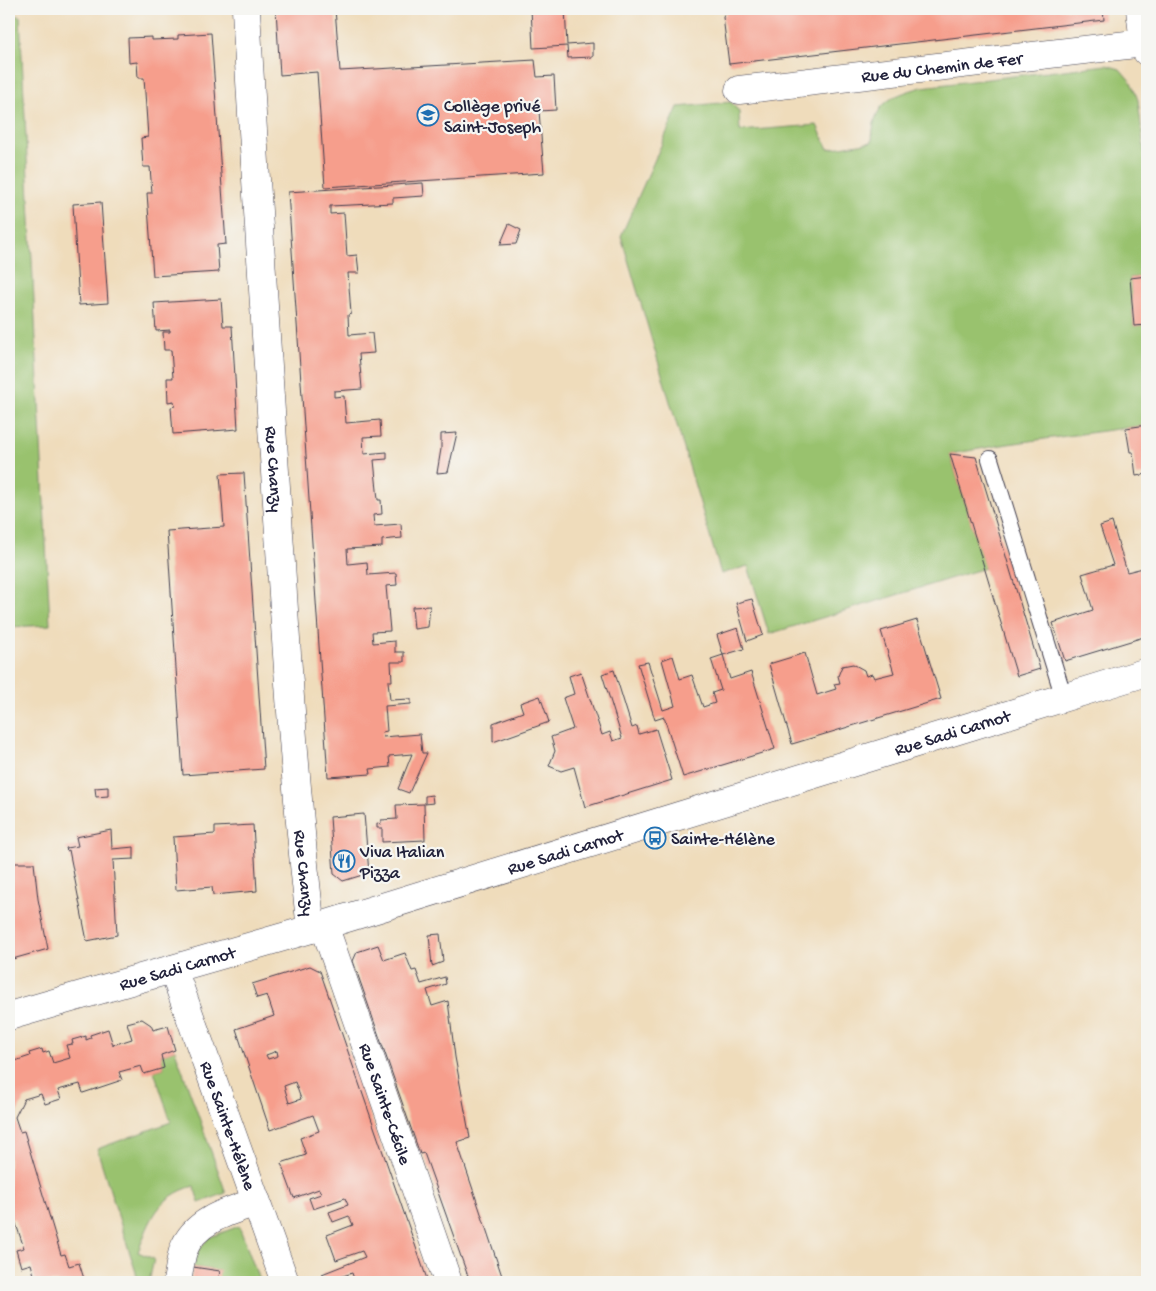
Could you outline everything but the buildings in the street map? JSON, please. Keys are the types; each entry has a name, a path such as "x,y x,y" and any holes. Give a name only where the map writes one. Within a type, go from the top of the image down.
{"street":[{"name":"Rue Chanzy","path":"246,9 263,304 294,741 318,927"},
{"path":"1140,9 1146,48"},
{"name":"Rue du Chemin de Fer","path":"739,90 1146,48"},
{"name":"Rue Sadi Carnot","path":"9,1016 318,927 1147,672"},
{"name":"Rue Sainte-Cécile","path":"318,927 448,1282"},
{"name":"Rue Sainte-Hélène","path":"173,969 285,1282"},
{"path":"178,1282 184,1250 192,1236 204,1224 217,1216 257,1202"}],"lane":[{"path":"990,459 1064,698"}],"green space":[{"path":"9,16 20,16 50,625 9,627"},
{"path":"1106,65 1120,69 1131,82 1138,100 1147,175 1147,276 1130,278 1134,326 1147,325 1147,425 950,454 985,568 769,634 748,566 721,574 621,236 678,107 731,102 739,112 740,131 817,125 828,149 872,142 875,119 884,104 900,94 922,87"},
{"path":"175,1050 226,1193 199,1203 194,1186 182,1190 164,1203 152,1220 138,1252 154,1259 149,1282 139,1282 97,1149 171,1122 154,1071 164,1068 161,1055"},
{"path":"239,1226 260,1282 218,1282 219,1271 193,1267 198,1252 208,1238"}],"place":[{"name":"Collège privé Saint-Joseph","path":"428,115"},
{"name":"Sainte-Hélène","path":"655,838"},
{"name":"Viva Italian Pizza","path":"344,861"}]}
